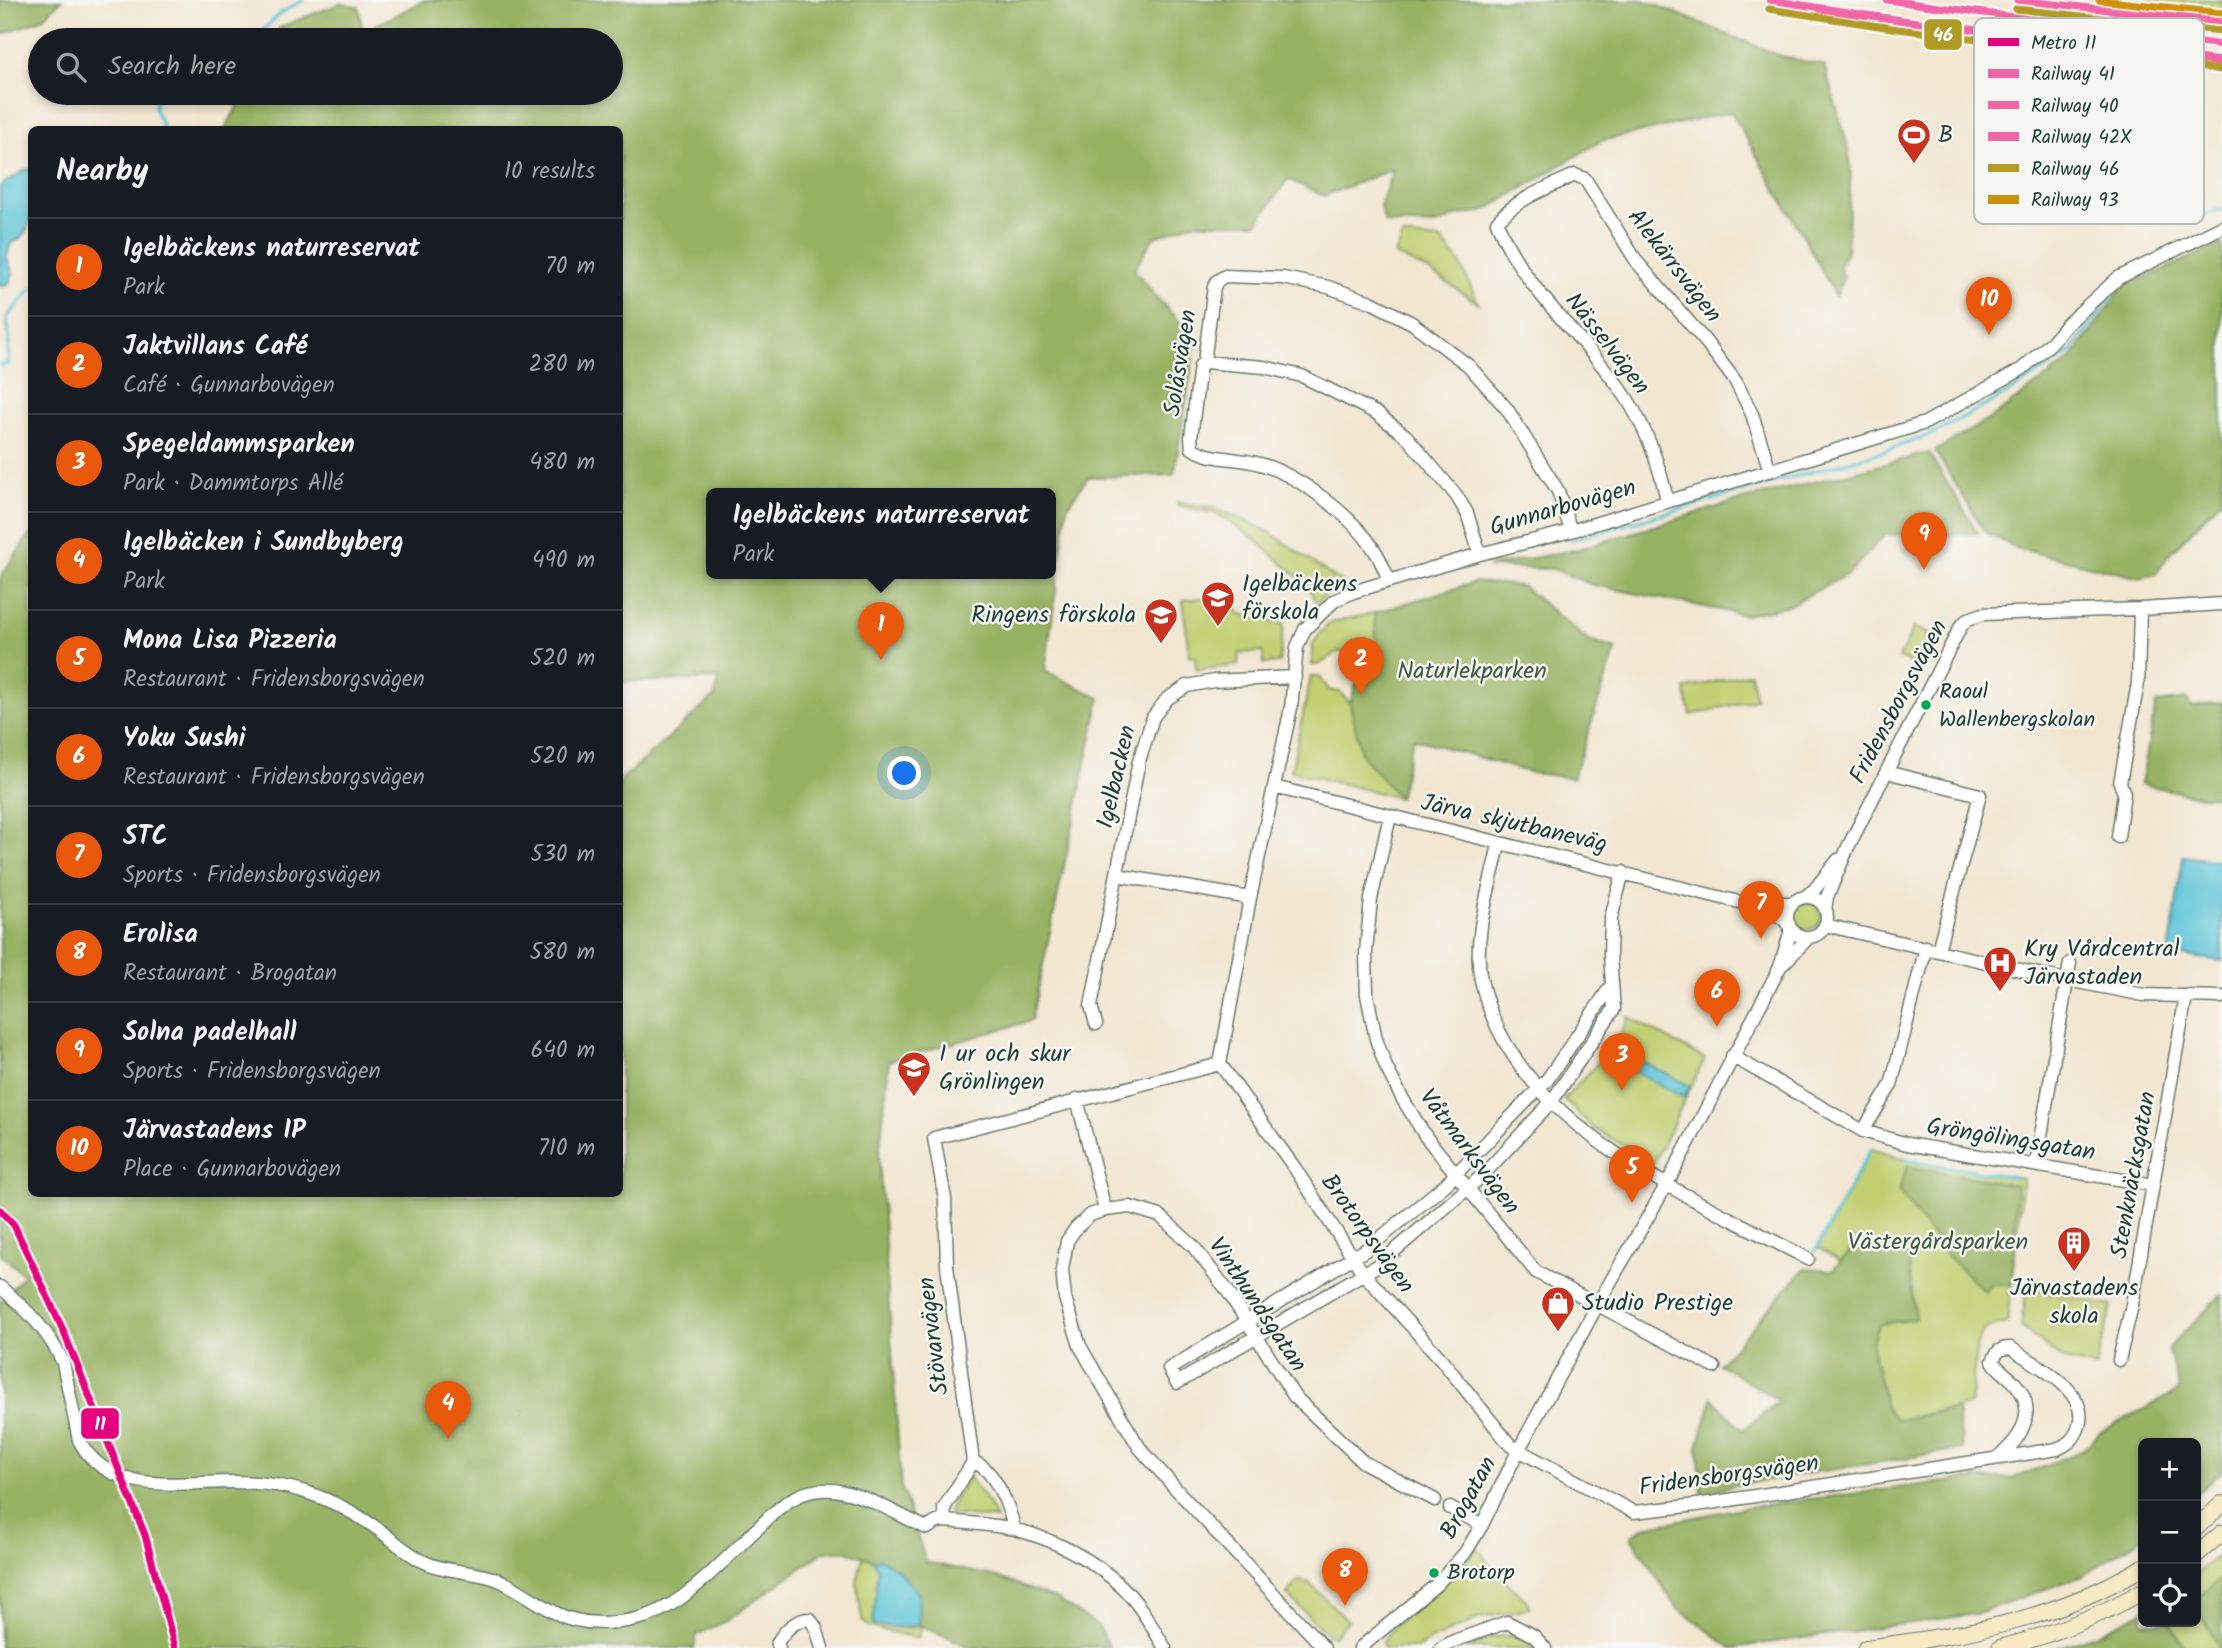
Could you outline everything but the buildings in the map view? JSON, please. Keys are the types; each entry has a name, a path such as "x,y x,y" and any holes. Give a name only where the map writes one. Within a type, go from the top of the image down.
{"main road":[{"path":"2201,1523 2222,1504"},
{"path":"2201,1551 2222,1534"},
{"path":"1866,1648 1952,1636 2017,1622 2082,1599 2138,1570"},
{"path":"2000,1648 2059,1632 2138,1594"}],"street":[{"name":"Alekärrsvägen","path":"1497,222 1502,215 1536,192 1575,175 1585,179 1637,262 1706,342 1736,382 1752,414 1770,471"},
{"name":"Nässelvägen","path":"1497,222 1505,244 1537,290 1625,397 1650,440 1667,500"},
{"name":"Gunnarbovägen","path":"1220,1064 1250,898 1291,708 1297,647 1305,629 1316,616 1334,601 1353,592 1480,554 1571,531 1925,423 2022,369 2118,278 2222,227"},
{"name":"Solåsvägen","path":"1389,581 1376,551 1343,515 1315,491 1289,475 1259,463 1202,454 1192,448 1200,366 1204,362 1214,287 1217,281 1225,276 1283,278 1339,290 1371,302 1412,323 1469,366 1507,409 1558,491 1571,531"},
{"path":"1204,362 1264,367 1302,376 1376,414 1406,436 1456,495 1467,513 1480,554"},
{"name":"Fridensborgsvägen","path":"1825,910 1827,897 1848,847 1961,626 1968,619 1983,614 2222,604"},
{"path":"2118,837 2124,793 2120,783 2138,684 2140,609"},
{"name":"Igelbacken","path":"1096,1024 1091,1006 1145,738 1153,717 1167,699 1186,686 1214,681 1295,677"},
{"path":"1732,1056 1863,1131 1891,1085 1980,795 1894,774"},
{"name":"Järva skjutbaneväg","path":"1274,787 1499,844 1623,872 1659,884 1743,903 1783,907"},
{"name":"Våtmarksvägen","path":"1390,816 1371,899 1366,952 1370,1011 1386,1067 1426,1137 1536,1272 1597,1305"},
{"path":"1499,844 1481,924 1481,978 1490,1008 1512,1056 1552,1101 1606,1149 1808,1259"},
{"name":"Fridensborgsvägen","path":"1806,896 1814,890 1848,847"},
{"path":"1611,986 1539,1088 1456,1174 1375,1243 1169,1369 1177,1383 1378,1265 1482,1176 1552,1101 1614,1009 1615,995 1611,986 1611,918 1623,872"},
{"path":"1117,875 1250,898"},
{"path":"1518,1451 1597,1305 1667,1184 1780,967 1790,927 1788,914 1783,907 1806,896 1817,899 1825,910 1825,925 1780,967"},
{"path":"1825,925 2144,995 2222,997"},
{"path":"1790,927 1797,936 1808,938"},
{"path":"2036,1165 2070,963"},
{"name":"Stenknäcksgatan","path":"2119,1360 2132,1305 2186,996"},
{"path":"1220,1064 1077,1099 1105,1210 1090,1215 1076,1227 1067,1241 1062,1270 1065,1298 1080,1346 1139,1447 1324,1648"},
{"name":"Brotorpsvägen","path":"1220,1064 1294,1167 1363,1273 1441,1359 1511,1446 1518,1451"},
{"name":"Stövarvägen","path":"973,1462 947,1266 945,1199 934,1138 1077,1099"},
{"name":"Gröngölingsgatan","path":"1863,1131 1907,1144 2153,1185"},
{"name":"Vinthundsgatan","path":"1105,1210 1130,1207 1160,1216 1193,1246 1257,1336 1294,1396 1363,1462 1435,1500"},
{"path":"0,1287 22,1306 59,1353 79,1440 99,1465 120,1477 141,1482 241,1482 300,1489 372,1524 400,1547 428,1563 443,1569 493,1577 565,1617 593,1622 616,1622 647,1616 662,1609 694,1586 783,1505 817,1491 844,1492 927,1528 945,1521 1014,1529 1069,1550 1102,1570 1122,1588 1140,1609 1165,1648"},
{"path":"1597,1305 1714,1367"},
{"name":"Fridensborgsvägen","path":"1518,1451 1634,1512 1696,1505 2057,1449 2069,1443 2077,1433 2081,1420 2077,1399 2069,1389 2011,1348 2001,1348 1993,1361 2022,1394 2026,1413 2021,1433 2011,1447 1998,1457"},
{"name":"Brogatan","path":"1366,1646 1437,1584 1465,1553 1482,1525 1518,1451"},
{"path":"945,1521 944,1507 973,1462 989,1474 1010,1508 1014,1529"},
{"path":"1450,1508 1482,1525"},
{"path":"779,1648 777,1644 781,1635 802,1619 810,1619 816,1628 822,1648"},
{"path":"1441,1648 1507,1622 1534,1636 1545,1648"}],"green space":[{"path":"0,0 62,0 42,19 0,35"},
{"path":"425,0 1644,0 1783,57 1824,65 1851,165 1847,252 1839,265 1843,278 1836,297 1731,112 1601,141 1483,212 1458,215 1437,225 1385,223 1380,206 1393,169 1324,196 1288,179 1257,223 1193,223 1153,238 1134,270 1196,339 1174,475 1088,477 1067,507 1045,671 1100,698 1031,1021 889,1061 879,1157 901,1485 926,1562 997,1577 1058,1600 1099,1627 1109,1647 972,1648 918,1624 919,1594 880,1558 873,1560 847,1551 825,1551 728,1620 697,1635 694,1648 0,1648 0,1302 24,1275 0,1253 0,577 28,537 28,1197 623,1197 623,778 715,696 719,679 623,682 623,126 227,126 238,105 623,105 623,28 371,28"},
{"path":"2089,0 2222,0 2222,16"},
{"path":"341,3 359,7 362,28 279,28"},
{"path":"1403,236 1441,240 1459,261 1478,303 1429,271 1395,255"},
{"path":"2222,243 2222,499 2168,556 2156,574 2140,578 2016,548 1985,532 1935,451 1994,416 2070,360 2125,284 2147,277"},
{"path":"1929,453 1978,533 1885,535 1848,574 1788,606 1745,615 1593,585 1553,569 1488,567 1578,549 1734,502"},
{"path":"1177,502 1217,508 1268,531 1342,583 1316,602 1306,584 1257,541 1218,514 1177,505"},
{"name":"Naturlekparken","path":"1476,582 1532,773 1413,738 1399,798 1291,771 1311,676 1319,676 1329,690 1340,692 1350,703 1361,669 1356,656 1339,651 1320,664 1312,665 1312,646 1320,633 1330,623 1374,613"},
{"name":"Naturlekparken","path":"1476,582 1522,586 1589,641 1616,649 1573,778 1532,773 1413,738 1399,798 1362,756 1350,704 1361,669 1351,642 1377,645 1374,613"},
{"path":"1235,594 1238,613 1284,624 1279,663 1263,664 1263,652 1239,653 1239,665 1196,670 1195,656 1189,656 1183,600"},
{"path":"1914,627 1936,638 1921,668 1899,658"},
{"path":"1750,673 1756,699 1691,715 1685,689"},
{"path":"2187,699 2191,707 2222,703 2222,797 2197,796 2141,784 2156,703"},
{"path":"1808,903 1817,907 1821,916 1817,925 1808,929 1799,925 1795,916 1799,907"},
{"path":"1628,1017 1705,1059 1654,1162 1594,1129 1564,1099 1605,1055 1611,1059","holes":["1618,1050 1690,1086 1685,1097 1614,1061"]},
{"name":"Västergårdsparken","path":"1871,1149 1907,1160 2023,1179 2007,1323 1985,1329 1977,1343 1970,1405 1896,1420 1886,1408 1872,1347 1880,1324 1904,1321 1858,1271 1818,1248"},
{"path":"1907,1166 2017,1185 2012,1284 1990,1284 1985,1292 1947,1256 1899,1191"},
{"path":"1855,1247 1865,1251 1908,1256 1915,1319 1880,1324 1873,1340 1872,1347 1886,1408 1897,1420 1957,1409 1963,1449 1736,1485 1702,1493 1698,1447 1712,1398 1743,1430 1779,1401 1719,1364 1805,1268 1832,1270"},
{"path":"2027,1288 2112,1306 2096,1367 2064,1360 2021,1327"},
{"path":"2222,1294 2222,1471 2201,1490 2201,1438 2138,1438 2138,1540 2082,1576 1975,1614 1732,1648 1677,1608 1631,1537 1644,1527 1747,1507 1968,1479 2014,1478 2081,1451 2102,1431 2180,1390 2168,1348"},
{"path":"968,1476 996,1519 950,1514 949,1510"},
{"path":"1478,1548 1489,1565 1527,1601 1529,1607 1480,1618 1430,1640 1419,1648 1384,1648 1382,1642 1394,1626 1441,1587"},
{"path":"2222,1552 2222,1577 2201,1595 2201,1570"},
{"path":"863,1556 873,1560 878,1569 877,1586 903,1628 921,1626 920,1635 916,1638 870,1627 862,1621 857,1581"},
{"path":"2222,1577 2222,1648 2201,1616 2201,1595"},
{"path":"1298,1581 1308,1582 1348,1621 1333,1637 1319,1627 1287,1594"},
{"path":"2138,1614 2138,1627 2172,1627 2186,1648 2056,1648 2095,1635"},
{"path":"2201,1616 2220,1648 2186,1648 2172,1627 2201,1627"},
{"path":"1509,1636 1528,1640 1536,1648 1466,1648 1493,1637"}],"water":[{"path":"28,169 28,228 19,239 10,244 7,258 13,274 8,285 0,286 0,186"},
{"path":"2183,856 2222,861 2222,961 2169,954"},
{"path":"1618,1049 1690,1086 1684,1098 1613,1060"},
{"path":"880,1558 897,1569 919,1594 918,1624 903,1628 873,1625 878,1569 873,1560"}],"waterway":[{"path":"266,28 278,15 303,0"},
{"path":"155,105 163,126"},
{"path":"2204,215 2222,209"},
{"path":"0,365 8,364 7,317 28,293"},
{"path":"1571,540 1885,451 1930,435 2003,396 2069,354 2113,294"},
{"path":"1815,1251 1870,1150"},
{"path":"1907,1160 2015,1177"}],"metro line":[{"name":"11","path":"0,1210 14,1225 63,1330 145,1535 175,1648"}],"rail line":[{"name":"41","path":"1770,0 1974,30"},
{"name":"42X","path":"1887,0 2021,18"},
{"name":"41","path":"2017,0 2185,18"},
{"name":"93","path":"2099,0 2222,13"},
{"name":"46","path":"1769,9 1974,39"},
{"name":"40","path":"1820,9 1974,30"},
{"name":"46","path":"2016,9 2100,18"},
{"name":"41","path":"2204,20 2222,22"},
{"name":"46","path":"2204,29 2221,31"},
{"name":"42X","path":"2204,43 2222,45"},
{"name":"41","path":"2204,59 2222,61"},
{"name":"40","path":"2204,61 2221,63"},
{"name":"46","path":"2204,68 2221,70"}],"place":[{"name":"B","path":"1914,165"},
{"name":"Järvastadens IP","path":"1989,335"},
{"name":"Solna padelhall","path":"1924,570"},
{"name":"Igelbäckens förskola","path":"1218,628"},
{"name":"Ringens förskola","path":"1161,645"},
{"name":"Igelbäckens naturreservat","path":"881,660"},
{"name":"Jaktvillans Café","path":"1361,695"},
{"name":"Raoul Wallenbergskolan","path":"1926,705"},
{"name":"STC","path":"1761,939"},
{"name":"Kry Vårdcentral Järvastaden","path":"2000,993"},
{"name":"Yoku Sushi","path":"1717,1027"},
{"name":"Spegeldammsparken","path":"1622,1091"},
{"name":"I ur och skur Grönlingen","path":"914,1098"},
{"name":"Mona Lisa Pizzeria","path":"1632,1203"},
{"name":"Järvastadens skola","path":"2074,1273"},
{"name":"Studio Prestige","path":"1558,1333"},
{"name":"Igelbäcken i Sundbyberg","path":"448,1439"},
{"name":"Brotorp","path":"1434,1573"},
{"name":"Erolisa","path":"1345,1606"}]}
